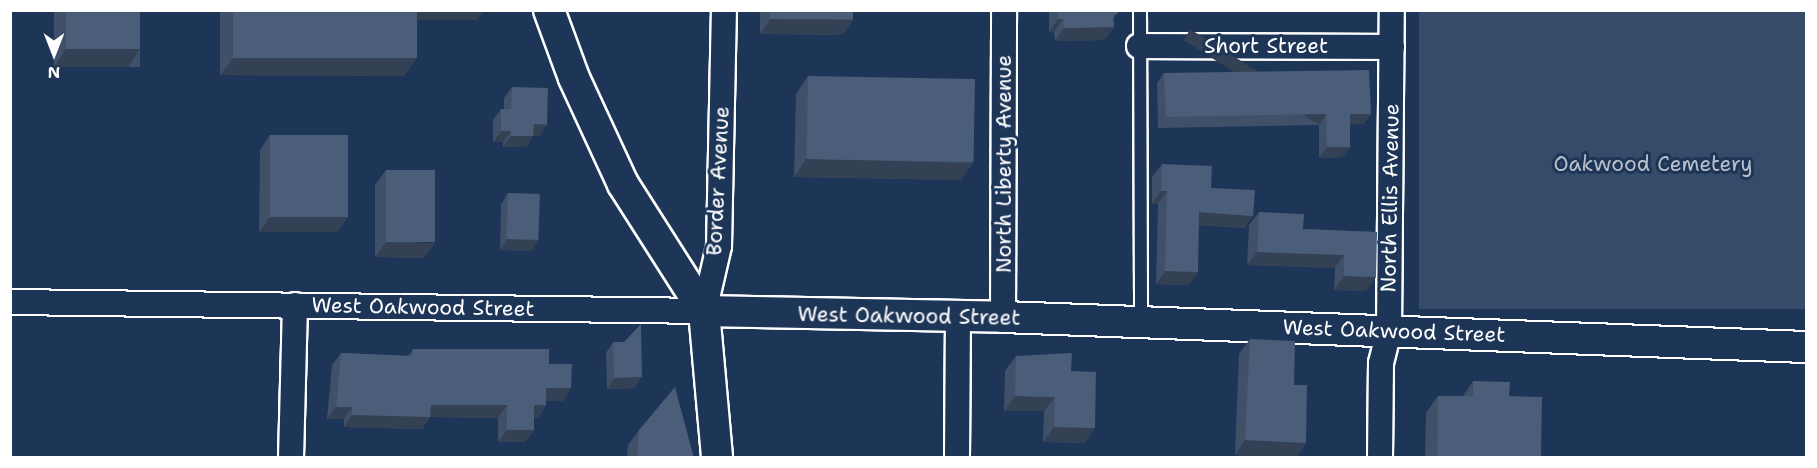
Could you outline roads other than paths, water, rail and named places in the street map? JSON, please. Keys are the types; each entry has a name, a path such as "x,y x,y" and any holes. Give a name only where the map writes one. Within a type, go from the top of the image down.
{"street":[{"path":"549,10 574,78 623,184 704,311"},
{"name":"Border Avenue","path":"717,458 704,311 719,246 724,10"},
{"name":"North Liberty Avenue","path":"1003,317 1004,10"},
{"name":"North Ellis Avenue","path":"1380,458 1381,363 1389,330 1392,10"},
{"name":"Short Street","path":"1140,46 1392,47"},
{"name":"West Oakwood Street","path":"10,302 1003,317 1806,347"},
{"path":"291,458 295,305"},
{"path":"957,458 958,317"}],"lane":[{"path":"1140,10 1141,321"}],"park label":[{"name":"Oakwood Cemetery","path":"1653,164"}]}
